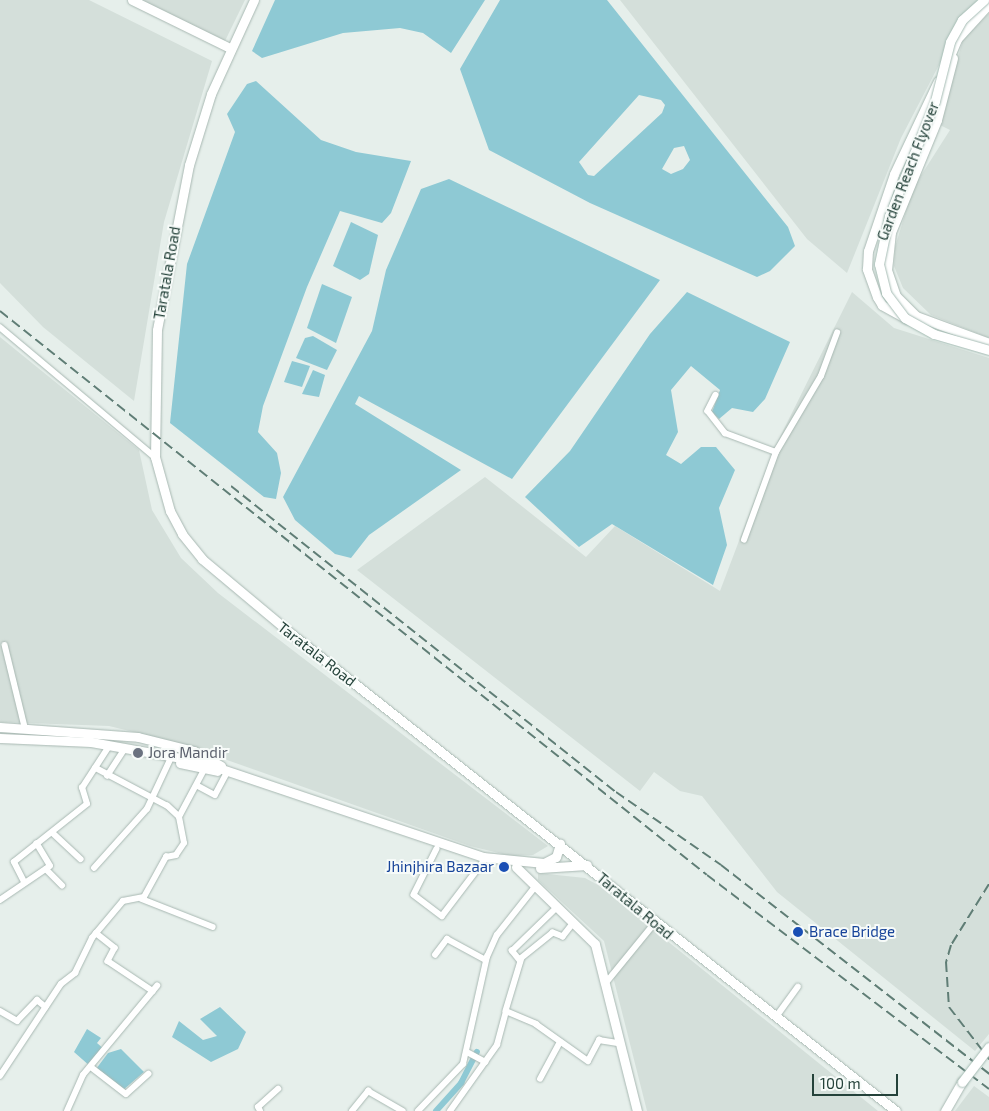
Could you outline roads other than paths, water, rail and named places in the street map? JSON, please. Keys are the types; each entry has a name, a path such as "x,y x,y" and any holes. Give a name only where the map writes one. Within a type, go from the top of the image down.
{"street":[{"path":"132,0 230,48"},
{"name":"Taratala Road","path":"254,0 230,48 189,165 169,253 154,362 155,457 170,511 202,559 587,865 654,924 896,1111"},
{"name":"Garden Reach Flyover","path":"984,0 962,20 950,42 935,101 886,223 879,264 886,293 905,318 934,334 989,350"},
{"path":"989,4 957,39 908,144 868,251 867,269 877,297 893,313 989,350"},
{"name":"Garden Reach Flyover","path":"989,4 968,25 957,45 942,104 896,219 886,263 896,296 916,316 989,343"},
{"path":"0,327 155,457"},
{"path":"744,540 776,452 821,376 837,333"},
{"path":"716,395 708,411 724,433 776,452"},
{"path":"5,645 25,727"},
{"path":"0,727 25,727 148,739 205,754 222,771"},
{"path":"0,738 91,742 194,760 437,849 483,862 519,865 587,865"},
{"path":"0,743 108,748 170,760 204,770 222,771 432,842 519,865 554,860 560,844"},
{"path":"24,882 14,862 53,833 88,803 82,788 108,748"},
{"path":"107,776 123,750"},
{"path":"94,868 153,798 170,760"},
{"path":"95,768 107,776 153,798 179,817"},
{"path":"142,899 166,857 176,855 184,843 179,817 198,786 204,770"},
{"path":"198,786 215,795 222,771"},
{"path":"53,833 81,859"},
{"path":"0,900 50,866 37,844"},
{"path":"437,849 414,895 442,916 483,862"},
{"path":"519,865 535,887 573,924 592,939 637,1111"},
{"path":"46,869 62,886"},
{"path":"418,1111 456,1076 467,1052 486,960 497,935 535,887"},
{"path":"0,1076 46,1008 74,973 96,933 123,901 142,899 214,928"},
{"path":"520,961 512,951 556,908"},
{"path":"450,1111 486,1062 498,1042 520,961 553,933 563,937 573,924"},
{"path":"604,985 654,924"},
{"path":"66,1111 91,1067 155,988 108,961 115,948 96,933"},
{"path":"435,955 445,939 486,960"},
{"path":"775,1019 798,987"},
{"path":"0,1011 16,1021 37,1000 46,1008"},
{"path":"506,1011 589,1061 600,1040 618,1043"},
{"path":"540,1079 560,1042"},
{"path":"945,1111 962,1082 989,1046"},
{"path":"467,1052 486,1062"},
{"path":"91,1067 126,1094 148,1074"},
{"path":"260,1111 258,1107 278,1089"},
{"path":"352,1111 368,1091 402,1111"},
{"path":"936,1111 950,1100"}],"water":[{"path":"275,0 485,0 451,53 423,33 400,28 343,33 262,58 252,51"},
{"path":"500,0 607,0 788,227 795,246 770,271 757,277 590,203 489,150 460,69","holes":["639,95 661,100 665,105 662,113 594,176 588,175 579,162","684,146 690,160 683,169 671,174 662,169 674,148"]},
{"path":"256,81 321,140 356,152 411,161 391,213 382,223 340,211 307,287 263,406 258,432 277,453 281,473 276,499 264,497 170,423 187,264 235,132 227,114 247,84"},
{"path":"449,179 660,280 512,479 359,396 355,404 461,470 369,535 351,558 335,554 295,520 283,497 372,331 386,270 421,189"},
{"path":"351,222 378,235 369,274 360,280 333,266"},
{"path":"322,284 352,297 336,343 307,328"},
{"path":"687,292 790,342 765,399 753,412 732,408 719,419 712,412 720,390 691,366 671,390 678,432 666,455 681,464 701,447 716,447 735,470 719,508 727,545 713,585 612,524 579,547 525,497 570,451 650,334"},
{"path":"313,336 337,350 327,370 296,358 305,338"},
{"path":"292,361 310,366 302,387 284,382"},
{"path":"313,370 325,375 319,397 302,394"},
{"path":"220,1007 246,1032 238,1049 211,1062 172,1037 179,1021 203,1040 217,1036 200,1019"},
{"path":"87,1029 101,1038 97,1043 105,1050 91,1067 74,1052"},
{"path":"121,1049 144,1072 122,1091 96,1069 108,1053"}],"waterway":[{"path":"436,1111 461,1083 477,1052"}],"railway":[{"path":"0,311 707,875 989,1089"},
{"path":"231,486 616,792 721,865 989,1074"},
{"path":"989,884 951,945 946,962 949,1007 989,1059"}],"place":[{"name":"Jora Mandir","path":"138,753"},
{"name":"Jhinjhira Bazaar","path":"504,867"},
{"name":"Brace Bridge","path":"798,932"}]}
